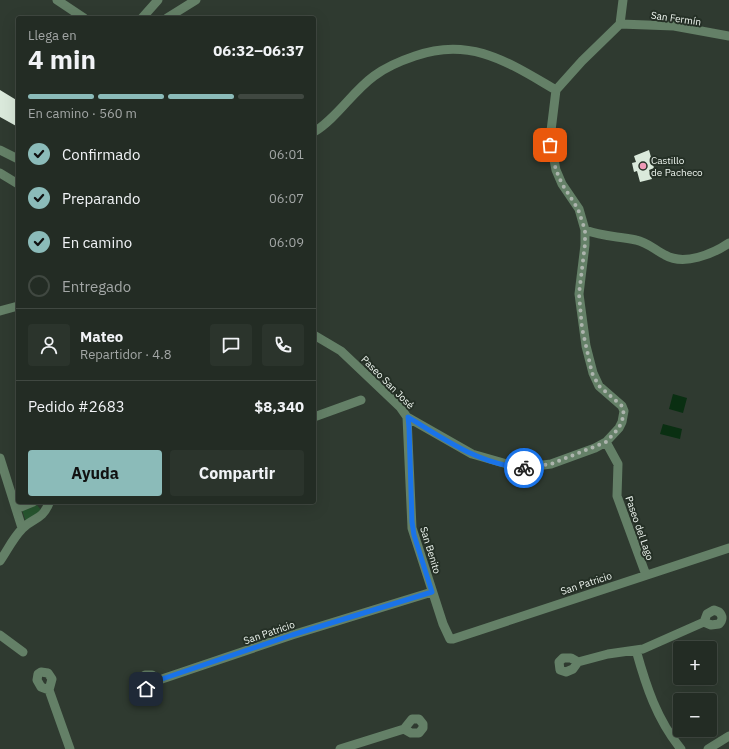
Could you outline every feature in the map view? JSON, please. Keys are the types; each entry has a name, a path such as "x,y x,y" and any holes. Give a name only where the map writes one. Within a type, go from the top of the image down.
{"street":[{"path":"57,0 81,16"},
{"path":"144,16 158,0"},
{"path":"170,16 196,0"},
{"path":"606,442 619,428 624,411 622,406 599,386 592,373 586,346 579,294 585,244 585,230 578,209 562,184 553,159 550,139 556,90 582,61 620,24 623,0"},
{"name":"San Fermín","path":"620,24 674,26 729,36"},
{"path":"316,130 374,76 397,62 438,49 454,48 480,52 510,64 556,90"},
{"path":"0,150 16,158"},
{"path":"0,173 16,183"},
{"path":"585,230 608,237 636,240 650,246 664,255 675,258 691,258 704,255 718,250 729,243"},
{"path":"0,311 16,307"},
{"name":"Paseo San José","path":"316,336 341,351 400,407 408,417 472,454 521,468 551,464 606,442"},
{"path":"316,417 361,400"},
{"name":"San Benito","path":"408,417 412,522 416,542 432,592 450,639"},
{"name":"Paseo del Lago","path":"606,442 618,464 617,496 646,575"},
{"path":"0,458 22,528"},
{"path":"16,509 28,504"},
{"path":"0,561 22,528 41,517 48,504"},
{"name":"San Patricio","path":"450,639 729,548"},
{"name":"San Patricio","path":"159,680 292,635 432,592"},
{"path":"578,662 615,652 636,650 704,622"},
{"path":"0,635 23,652"},
{"path":"636,650 657,712 665,727 681,749"},
{"path":"48,690 70,749"},
{"path":"340,749 404,729"},
{"path":"708,749 729,736"}],"shaded area":[{"path":"673,394 687,398 683,413 669,409"},
{"path":"663,424 682,429 680,439 660,434"},
{"path":"37,505 41,510 26,522 22,510"}],"building":[{"path":"0,90 16,100 16,126 0,117"},
{"name":"Castillo de Pacheco","path":"649,150 654,168 649,170 652,179 640,182 637,171 634,172 632,163 636,162 634,156"}],"way so far":[{"path":"524,468 540,467 551,464 595,448 613,436 619,428 624,415 622,406 604,392 592,373 582,328 579,294 585,244 583,219 562,184 556,170 550,145"}],"place":[{"name":"Castillo de Pacheco","path":"643,166"}],"route":[{"path":"146,689 153,687 159,680 172,677 292,635 432,592 420,557 412,522 408,417 448,442 472,454 493,462 524,468"}]}
